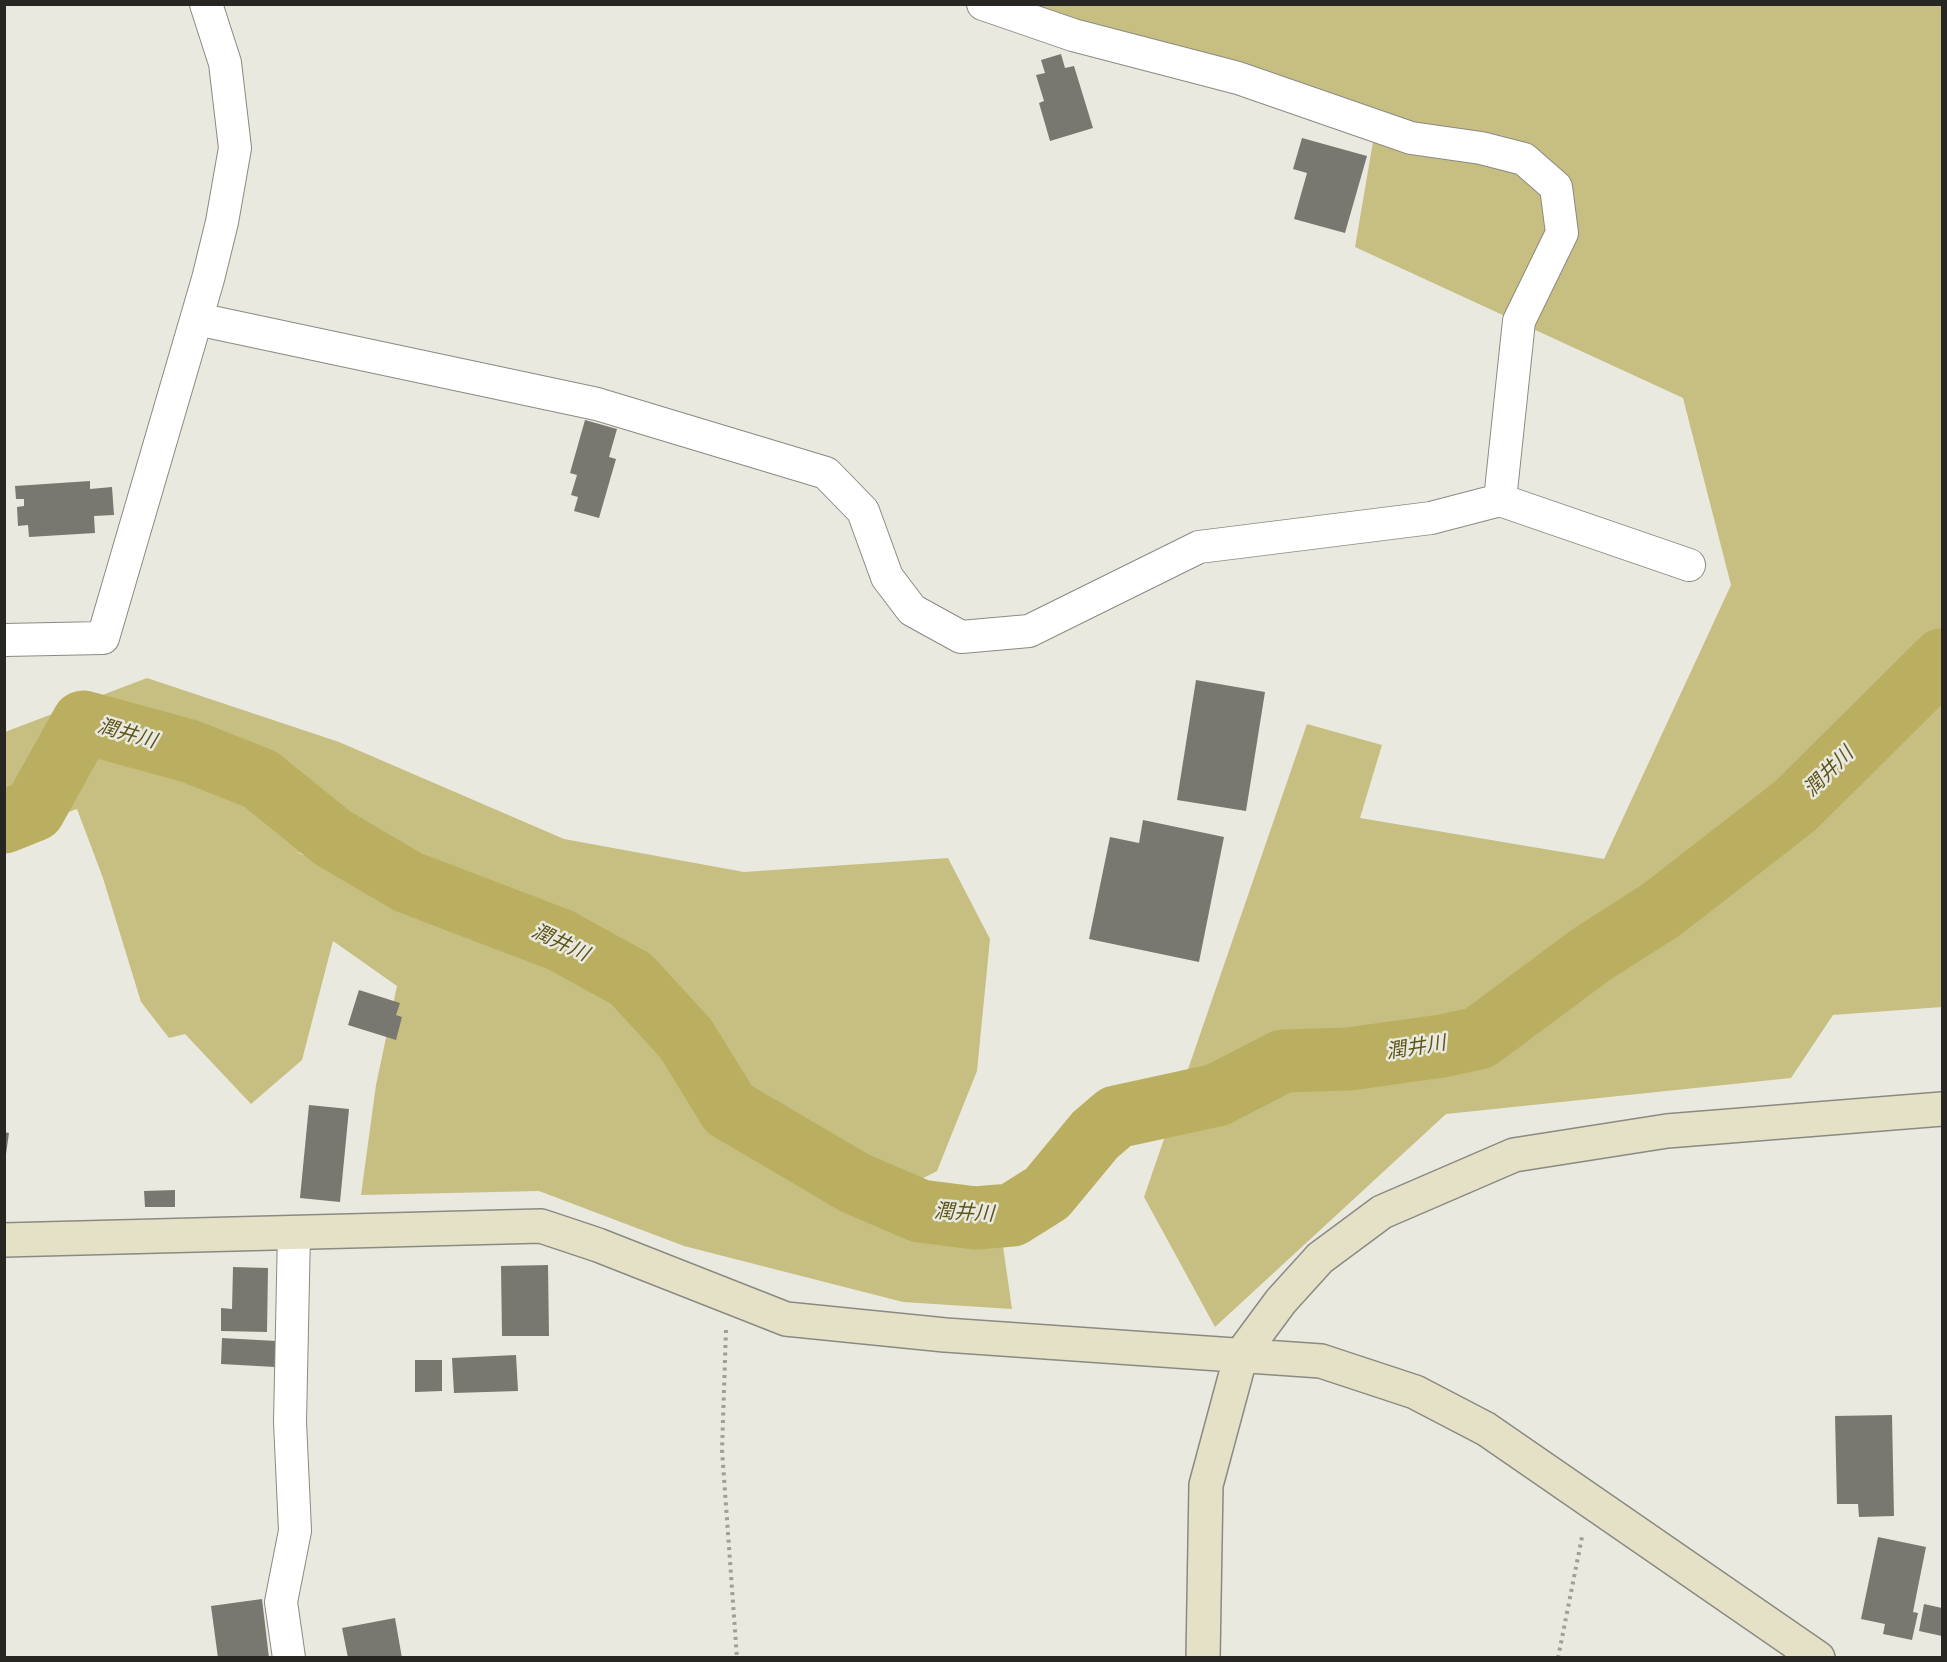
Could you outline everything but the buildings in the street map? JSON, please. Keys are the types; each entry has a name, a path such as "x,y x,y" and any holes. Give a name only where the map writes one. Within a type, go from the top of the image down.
{"street":[{"path":"4,640 103,638 197,319 222,222 235,148 225,63 206,4"},
{"path":"982,4 1073,34 1238,78 1411,138 1481,148 1524,159 1556,187 1562,233 1519,321 1500,500"},
{"path":"197,319 597,404 826,473 863,511 887,577 912,610 961,638 1029,631 1199,547 1431,518 1500,500 1689,565"},
{"path":"1203,1658 1206,1485 1241,1354 1281,1301 1320,1258 1382,1212 1514,1155 1666,1131 1942,1109"},
{"path":"4,1240 541,1226 598,1245 786,1319 945,1335 1321,1361 1415,1392 1486,1429 1818,1658"},
{"path":"289,1658 281,1602 295,1531 290,1422 294,1232"}],"path":[{"path":"727,1296 722,1450 737,1658"},
{"path":"1558,1658 1589,1502"}],"shaded area":[{"path":"1036,5 1942,5 1942,1007 1833,1015 1791,1078 1446,1114 1215,1327 1144,1197 1307,724 1382,745 1360,818 1604,859 1731,585 1683,398 1355,247 1374,136"},
{"path":"147,678 339,742 564,839 744,872 948,858 990,939 977,1071 937,1171 888,1196 1002,1239 1012,1309 903,1302 684,1246 539,1191 361,1195 376,1085 397,986 333,941 302,1060 251,1104 185,1034 169,1038 141,1002 103,878 77,809 5,835 5,732","holes":["295,852 351,865 390,884"]}],"waterway":[{"name":"潤井川","path":"4,822 34,810 83,722 189,751 260,779 333,838 408,882 560,940 631,979 686,1039 729,1109 855,1183 920,1211 975,1218 1012,1215 1047,1193 1095,1135 1116,1117 1217,1095 1283,1061 1349,1059 1442,1046 1479,1038 1592,954 1661,910 1795,806 1942,660"}]}
